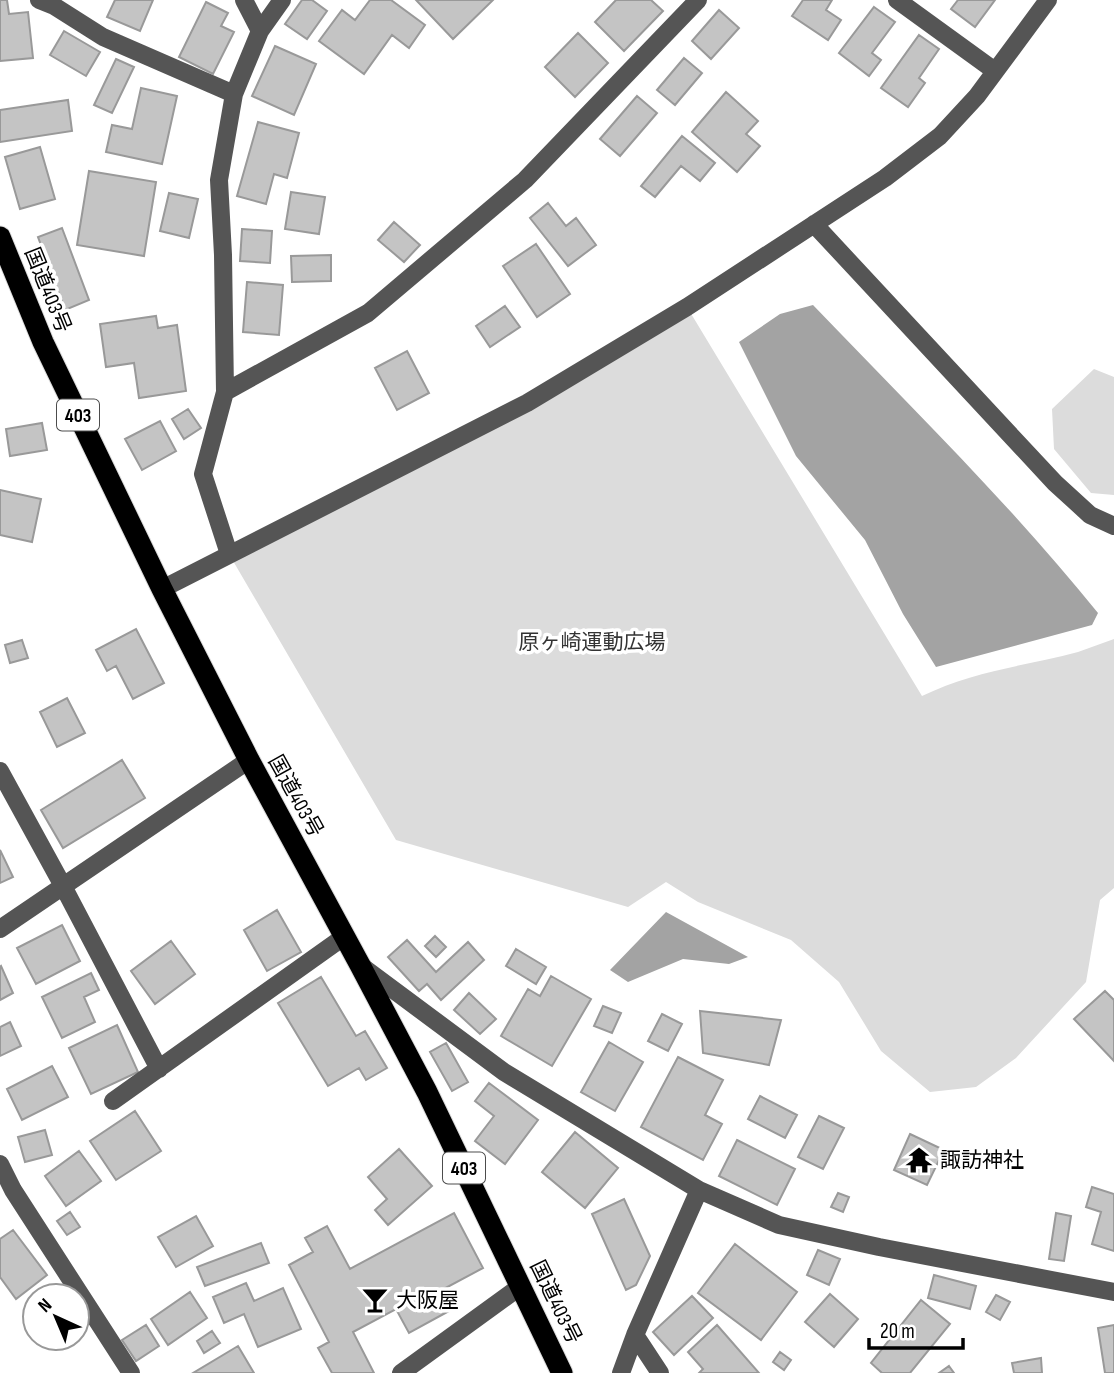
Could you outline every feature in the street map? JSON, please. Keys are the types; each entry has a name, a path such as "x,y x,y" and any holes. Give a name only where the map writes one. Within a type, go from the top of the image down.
{"highway":[{"name":"国道403号","path":"0,237 43,342 162,589 248,760 427,1092 562,1373"}],"street":[{"path":"39,0 54,6 103,37 234,94"},
{"path":"244,0 260,30"},
{"path":"229,554 203,474 225,391 219,180 234,94 260,30 282,0"},
{"path":"225,391 368,313 525,180 698,0"},
{"path":"897,0 995,71"},
{"path":"162,589 527,403 687,307 885,178 940,136 977,96 1048,0"},
{"path":"814,224 1055,483 1090,515 1114,526"},
{"path":"0,929 248,760"},
{"path":"0,771 159,1069"},
{"path":"113,1101 345,936"},
{"path":"360,965 504,1072 699,1191 779,1226 1114,1292"},
{"path":"0,1164 13,1190 131,1373"},
{"path":"621,1373 635,1335 699,1191"},
{"path":"401,1373 521,1286"},
{"path":"635,1335 660,1373"}],"green space":[{"name":"原ヶ崎運動広場","path":"687,307 922,696 980,675 1078,652 1114,639 1114,888 1100,900 1086,982 1016,1058 976,1087 930,1092 881,1051 839,982 791,940 698,902 666,882 628,907 396,840 229,554"},
{"path":"1094,369 1114,377 1114,495 1091,493 1054,449 1052,409"}],"shaded area":[{"path":"813,305 1030,533 1098,613 1092,625 936,667 903,614 865,540 796,456 739,342 780,314"},
{"path":"666,912 748,957 729,964 683,959 628,982 610,970"}],"building":[{"path":"0,0 7,0 9,14 28,12 33,58 0,61"},
{"path":"115,0 153,0 140,31 107,17"},
{"path":"302,0 312,0 327,11 307,39 285,24"},
{"path":"370,0 391,0 425,25 409,48 392,35 364,74 319,41 342,10 355,20"},
{"path":"416,0 493,0 453,39"},
{"path":"616,0 651,0 663,11 624,51 595,22"},
{"path":"803,0 832,0 826,10 841,20 828,40 792,16"},
{"path":"958,0 995,0 975,27 951,9"},
{"path":"206,2 228,13 221,26 234,32 213,74 179,57"},
{"path":"874,7 895,22 872,53 881,60 869,76 839,53"},
{"path":"719,10 739,28 711,59 692,41"},
{"path":"64,31 100,52 86,76 50,55"},
{"path":"578,33 608,63 575,97 545,67"},
{"path":"919,35 939,49 919,78 925,83 908,107 881,88"},
{"path":"275,46 316,64 294,115 252,96"},
{"path":"684,58 702,73 675,105 657,90"},
{"path":"116,59 134,67 112,113 94,105"},
{"path":"141,88 177,96 162,164 106,152 112,125 132,129"},
{"path":"726,92 758,121 746,134 760,146 737,172 692,132"},
{"path":"637,96 657,113 620,156 600,139"},
{"path":"68,100 72,131 0,142 0,110"},
{"path":"258,122 299,133 287,178 274,174 266,204 237,196"},
{"path":"682,136 715,163 700,181 681,166 655,197 641,186"},
{"path":"40,147 55,199 20,209 5,157"},
{"path":"89,171 156,182 144,256 77,245"},
{"path":"291,192 325,197 319,234 285,229"},
{"path":"169,193 198,199 189,238 160,231"},
{"path":"548,203 566,226 576,218 596,245 568,266 530,218"},
{"path":"394,222 420,245 404,262 378,240"},
{"path":"62,228 89,300 65,310 38,237"},
{"path":"242,229 272,231 270,263 240,261"},
{"path":"536,244 570,294 537,317 503,266"},
{"path":"331,255 331,281 292,282 291,256"},
{"path":"247,282 283,285 279,335 243,332"},
{"path":"505,306 520,327 490,347 476,326"},
{"path":"156,316 158,328 177,325 186,391 139,398 134,363 106,367 100,324"},
{"path":"407,351 429,393 397,410 375,368"},
{"path":"188,409 201,428 184,439 172,419"},
{"path":"160,421 176,451 142,470 125,439"},
{"path":"42,423 47,450 10,456 6,429"},
{"path":"0,490 41,499 32,542 0,535"},
{"path":"136,629 164,683 133,699 116,666 107,671 96,650"},
{"path":"22,640 28,658 10,663 5,645"},
{"path":"67,698 85,733 57,747 40,712"},
{"path":"122,760 145,798 63,848 41,810"},
{"path":"0,850 13,877 0,883"},
{"path":"277,910 301,952 267,971 244,930"},
{"path":"62,925 80,961 36,984 17,948"},
{"path":"435,936 446,947 436,957 425,946"},
{"path":"407,940 436,972 468,942 484,960 441,1000 427,984 419,991 388,957"},
{"path":"171,941 195,974 155,1004 131,971"},
{"path":"516,949 546,967 536,984 506,966"},
{"path":"0,967 13,993 0,1000"},
{"path":"91,973 99,990 84,997 95,1022 62,1038 42,997"},
{"path":"551,976 591,999 552,1066 501,1036 528,989 540,996"},
{"path":"321,977 356,1036 365,1031 387,1068 366,1080 359,1068 328,1086 278,1003"},
{"path":"1105,991 1114,1000 1114,1061 1074,1019"},
{"path":"469,993 496,1019 480,1034 454,1010"},
{"path":"603,1006 621,1013 612,1033 594,1026"},
{"path":"700,1011 781,1020 769,1065 703,1053"},
{"path":"662,1014 682,1024 668,1051 648,1041"},
{"path":"10,1022 21,1046 0,1056 0,1027"},
{"path":"117,1025 138,1072 91,1094 69,1048"},
{"path":"609,1042 643,1062 615,1111 581,1092"},
{"path":"446,1043 468,1082 452,1091 430,1052"},
{"path":"678,1057 723,1080 705,1115 722,1124 703,1160 641,1127"},
{"path":"52,1066 68,1097 22,1120 7,1089"},
{"path":"489,1083 538,1120 505,1164 475,1141 494,1116 475,1101"},
{"path":"760,1096 797,1115 785,1138 748,1119"},
{"path":"135,1111 161,1151 116,1180 90,1141"},
{"path":"819,1116 844,1128 823,1169 798,1157"},
{"path":"45,1130 52,1155 25,1162 18,1137"},
{"path":"575,1132 618,1168 585,1208 542,1172"},
{"name":"諏訪神社","path":"910,1134 944,1150 927,1185 894,1170"},
{"path":"737,1140 795,1169 777,1205 719,1176"},
{"path":"399,1149 432,1186 388,1225 375,1210 387,1199 368,1177"},
{"path":"79,1151 101,1181 66,1206 45,1176"},
{"path":"1092,1187 1114,1194 1114,1251 1092,1244 1101,1212 1086,1207"},
{"path":"838,1193 849,1197 843,1212 831,1207"},
{"path":"624,1199 650,1256 636,1285 626,1290 592,1214"},
{"path":"70,1212 80,1227 67,1235 57,1221"},
{"name":"大阪屋","path":"454,1213 483,1268 438,1292 449,1311 409,1333 396,1309 353,1332 374,1373 332,1373 318,1348 329,1342 289,1265 313,1252 305,1238 327,1226 350,1269"},
{"path":"1056,1213 1071,1216 1064,1261 1049,1259"},
{"path":"196,1216 213,1246 176,1267 158,1237"},
{"path":"13,1230 47,1275 38,1282 21,1282 21,1295 16,1299 0,1277 0,1239"},
{"path":"261,1243 269,1263 205,1286 197,1267"},
{"path":"735,1244 797,1292 761,1340 698,1293"},
{"path":"818,1250 840,1259 829,1285 807,1275"},
{"path":"934,1275 976,1286 970,1309 928,1298"},
{"path":"246,1283 254,1301 283,1288 301,1329 258,1347 244,1314 224,1323 213,1297"},
{"path":"190,1292 207,1318 168,1345 151,1319"},
{"path":"830,1294 858,1319 834,1347 805,1322"},
{"path":"996,1295 1010,1302 1000,1320 986,1312"},
{"path":"692,1296 713,1318 674,1355 653,1332"},
{"path":"921,1300 950,1324 910,1373 882,1373 871,1363"},
{"path":"146,1325 159,1346 136,1361 122,1340"},
{"path":"717,1325 759,1373 699,1373 703,1369 688,1352"},
{"path":"1114,1325 1114,1373 1105,1373 1098,1328"},
{"path":"212,1331 220,1343 204,1353 197,1341"},
{"path":"238,1346 254,1373 193,1373"},
{"path":"780,1352 791,1360 784,1370 773,1362"},
{"path":"1041,1358 1042,1373 1014,1373 1012,1363"},
{"path":"949,1366 954,1373 939,1373"}],"place":[{"name":"諏訪神社","path":"919,1160"},
{"name":"大阪屋","path":"375,1300"}]}
